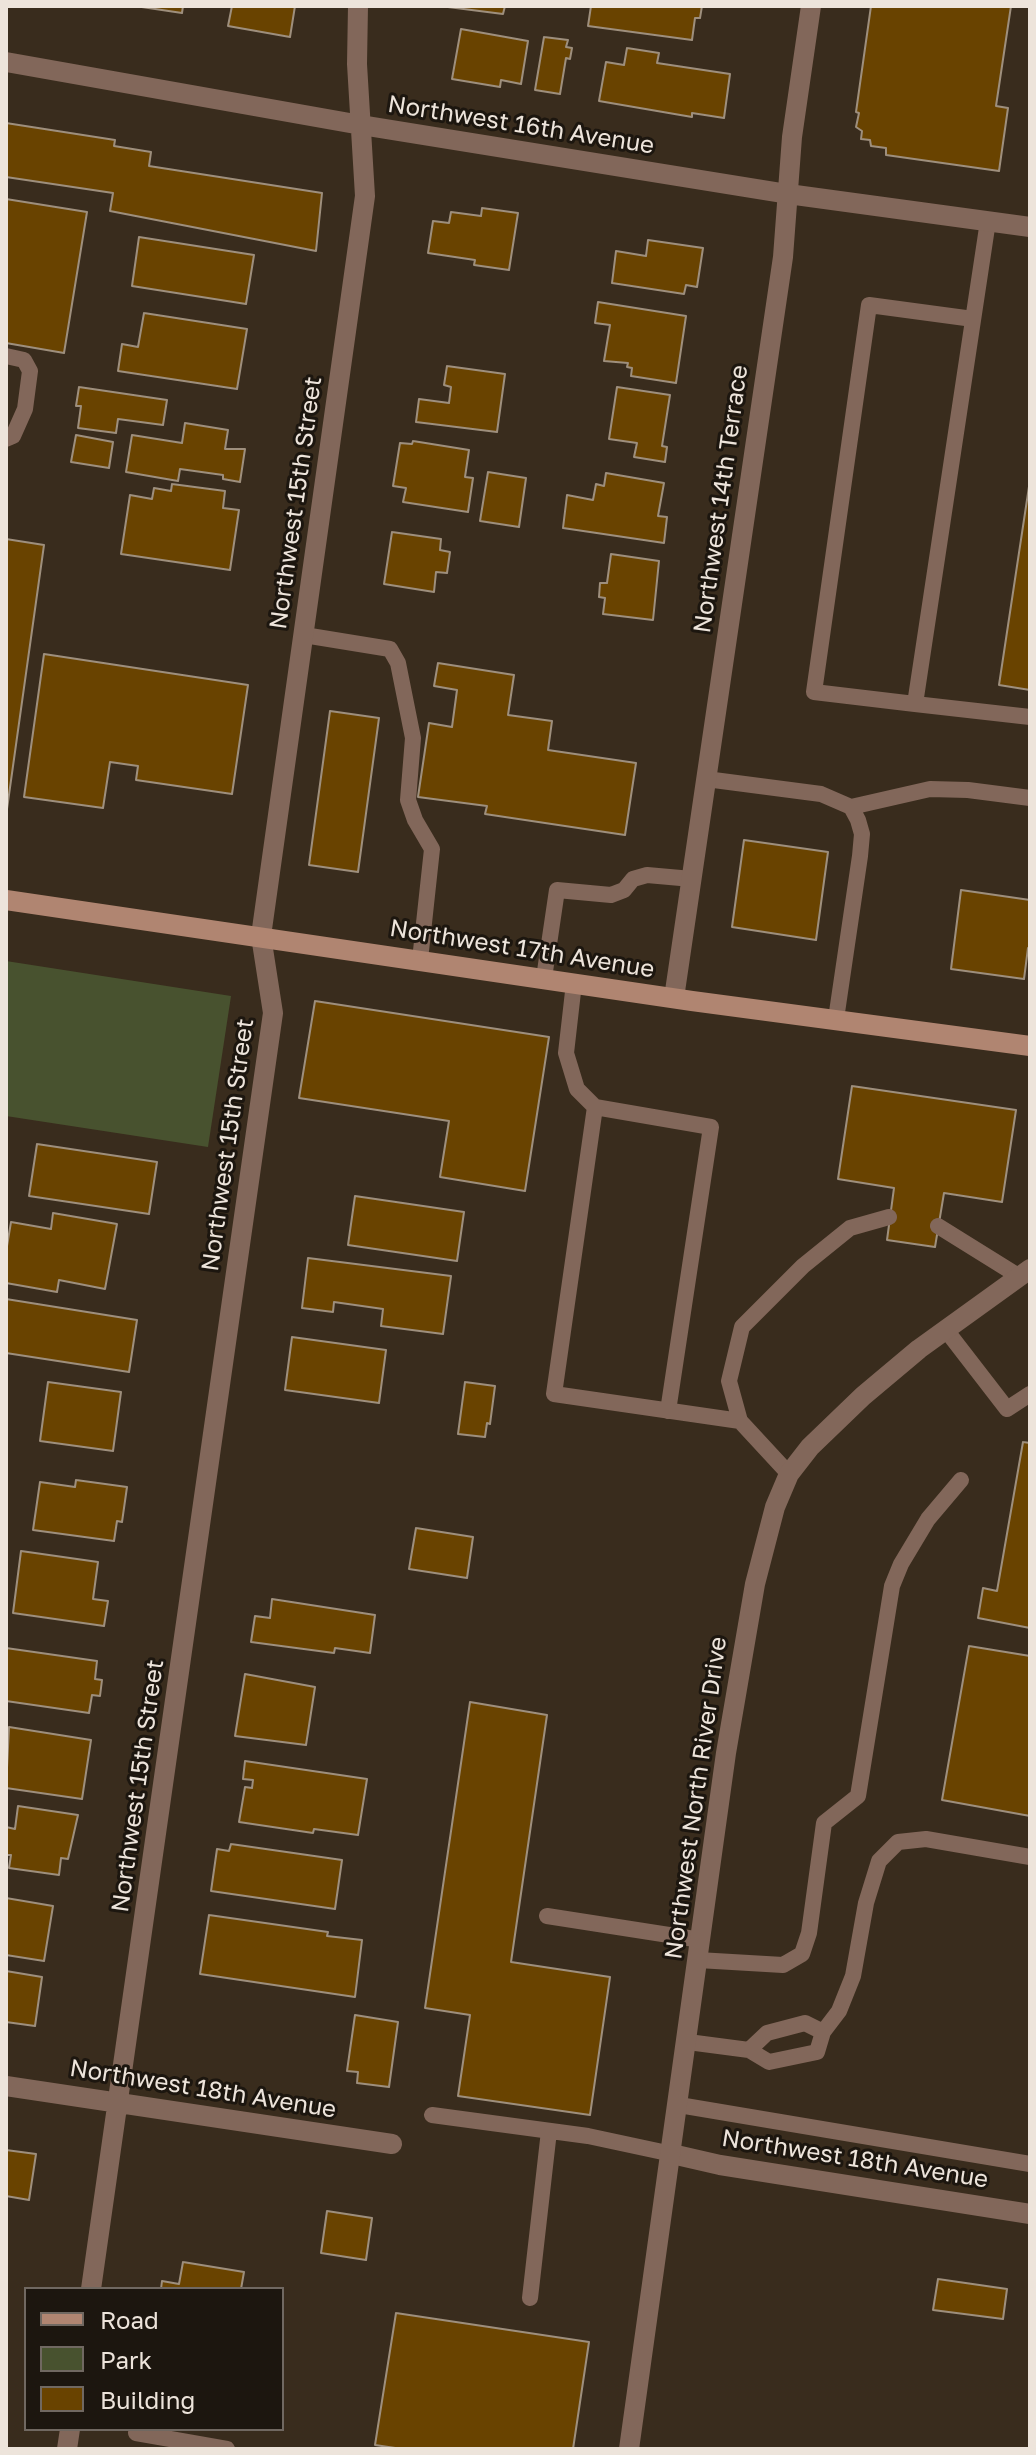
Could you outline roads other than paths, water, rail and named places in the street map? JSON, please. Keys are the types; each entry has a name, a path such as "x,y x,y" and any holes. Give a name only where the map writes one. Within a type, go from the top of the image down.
{"main road":[{"name":"Northwest 17th Avenue","path":"6,900 674,998 1030,1046"}],"street":[{"name":"Northwest 15th Street","path":"91,2287 273,1013 261,936 365,196 357,64 358,6"},
{"name":"Northwest 14th Terrace","path":"674,998 783,257 792,137 811,6"},
{"name":"Northwest 16th Avenue","path":"6,62 361,125 788,194 1030,227"},
{"name":"Northwest North River Drive","path":"629,2449 726,1753 765,1538 789,1474 810,1447 863,1396 1025,1273"},
{"name":"Northwest 18th Avenue","path":"6,2086 392,2144"},
{"name":"Northwest 18th Avenue","path":"672,2154 720,2165 1030,2214"}],"lane":[{"path":"915,704 988,221"},
{"path":"973,319 869,305 814,692 1030,717"},
{"path":"6,356 24,360 30,371 25,409 13,436 6,439"},
{"path":"304,635 390,649 398,663 413,738 408,800 415,820 432,849 420,960"},
{"path":"706,779 821,794 851,807 930,789 968,790 1030,798"},
{"path":"836,1019 862,834 851,807"},
{"path":"544,978 557,890 611,895 624,890 633,879 647,875 692,879"},
{"path":"574,983 566,1053 577,1089 595,1107 711,1127 668,1411"},
{"path":"595,1107 554,1394 740,1421"},
{"path":"789,1474 740,1421 729,1381 742,1327 803,1266 850,1228 889,1217"},
{"path":"938,1226 1025,1273"},
{"path":"946,1330 1007,1409 1030,1394"},
{"path":"547,1916 783,1965 802,1954 809,1933 824,1823 858,1796 892,1586 901,1564 928,1519 961,1480"},
{"path":"688,2042 749,2050 769,2062 817,2052 823,2032 839,2011 853,1976 866,1903 879,1861 898,1842 926,1839 1030,1857"},
{"path":"749,2050 767,2033 805,2023 823,2032"},
{"path":"679,2105 1030,2164"},
{"path":"432,2115 588,2136 672,2154"},
{"path":"530,2298 549,2131"},
{"path":"136,2433 227,2449"}]}
